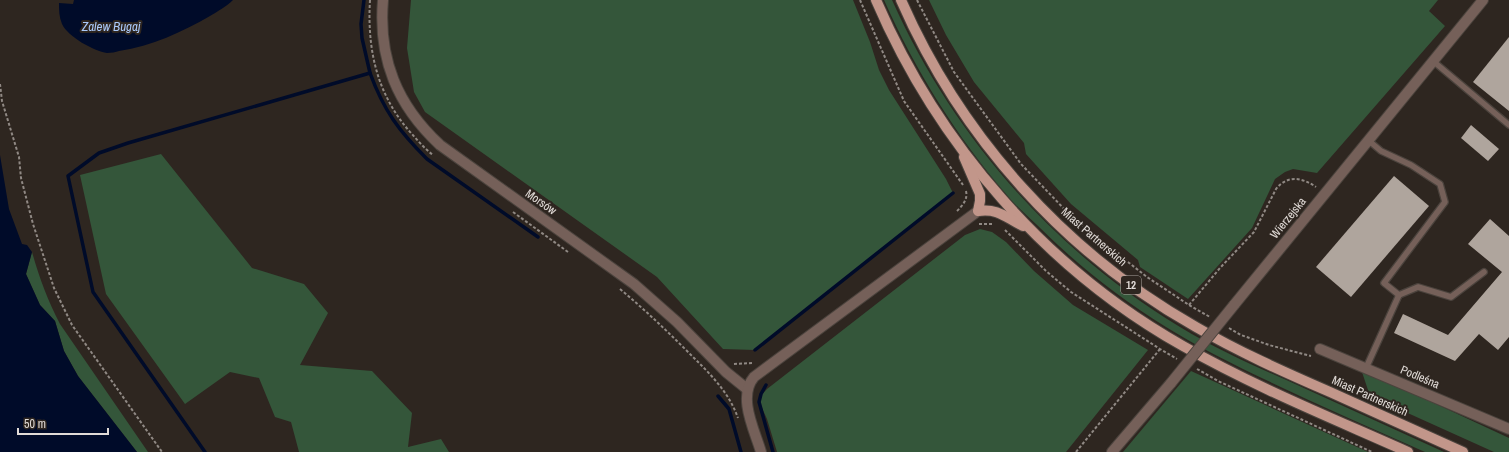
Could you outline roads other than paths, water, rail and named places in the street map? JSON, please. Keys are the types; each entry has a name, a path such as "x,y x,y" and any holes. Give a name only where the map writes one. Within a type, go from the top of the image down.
{"main road":[{"name":"12","path":"876,0 894,39 916,79 945,126 961,148 992,187 1031,230 1098,289 1137,317 1183,346 1249,380 1408,452"},
{"name":"Miast Partnerskich","path":"901,0 938,74 962,112 987,145 1009,173 1041,208 1108,268 1172,313 1236,349 1463,452"},
{"path":"961,148 965,161 980,194 980,200 974,214"},
{"path":"974,214 990,210 998,212 1031,230"}],"street":[{"name":"Morsów","path":"383,0 382,25 385,57 390,72 396,88 406,105 429,135 634,284 677,322 726,372 747,389"},
{"name":"Wierzejska","path":"1112,452 1483,0"},
{"path":"761,452 746,403 749,382 974,214"},
{"name":"Podleśna","path":"1320,349 1509,429"}],"lane":[{"path":"1433,61 1509,125"},
{"path":"1368,140 1381,151 1411,165 1440,184 1445,202 1384,283 1398,295"},
{"path":"1366,368 1398,295 1418,287 1451,297 1484,272"}],"water":[{"name":"Zalew Bugaj","path":"74,0 233,0 225,7 189,28 166,38 143,46 107,53 82,43 65,29 60,16 59,3 73,4"},
{"path":"0,155 9,209 22,244 27,245 32,252 26,274 40,305 55,321 64,351 78,376 137,452 0,452"}],"waterway":[{"path":"205,452 93,292 68,176 99,153 128,143 370,73 362,38 361,24 364,0"},
{"path":"370,73 381,99 393,120 400,130 427,159 538,237"},
{"path":"755,350 953,193"},
{"path":"766,385 759,402 773,452"},
{"path":"718,396 729,409 741,452"}]}
